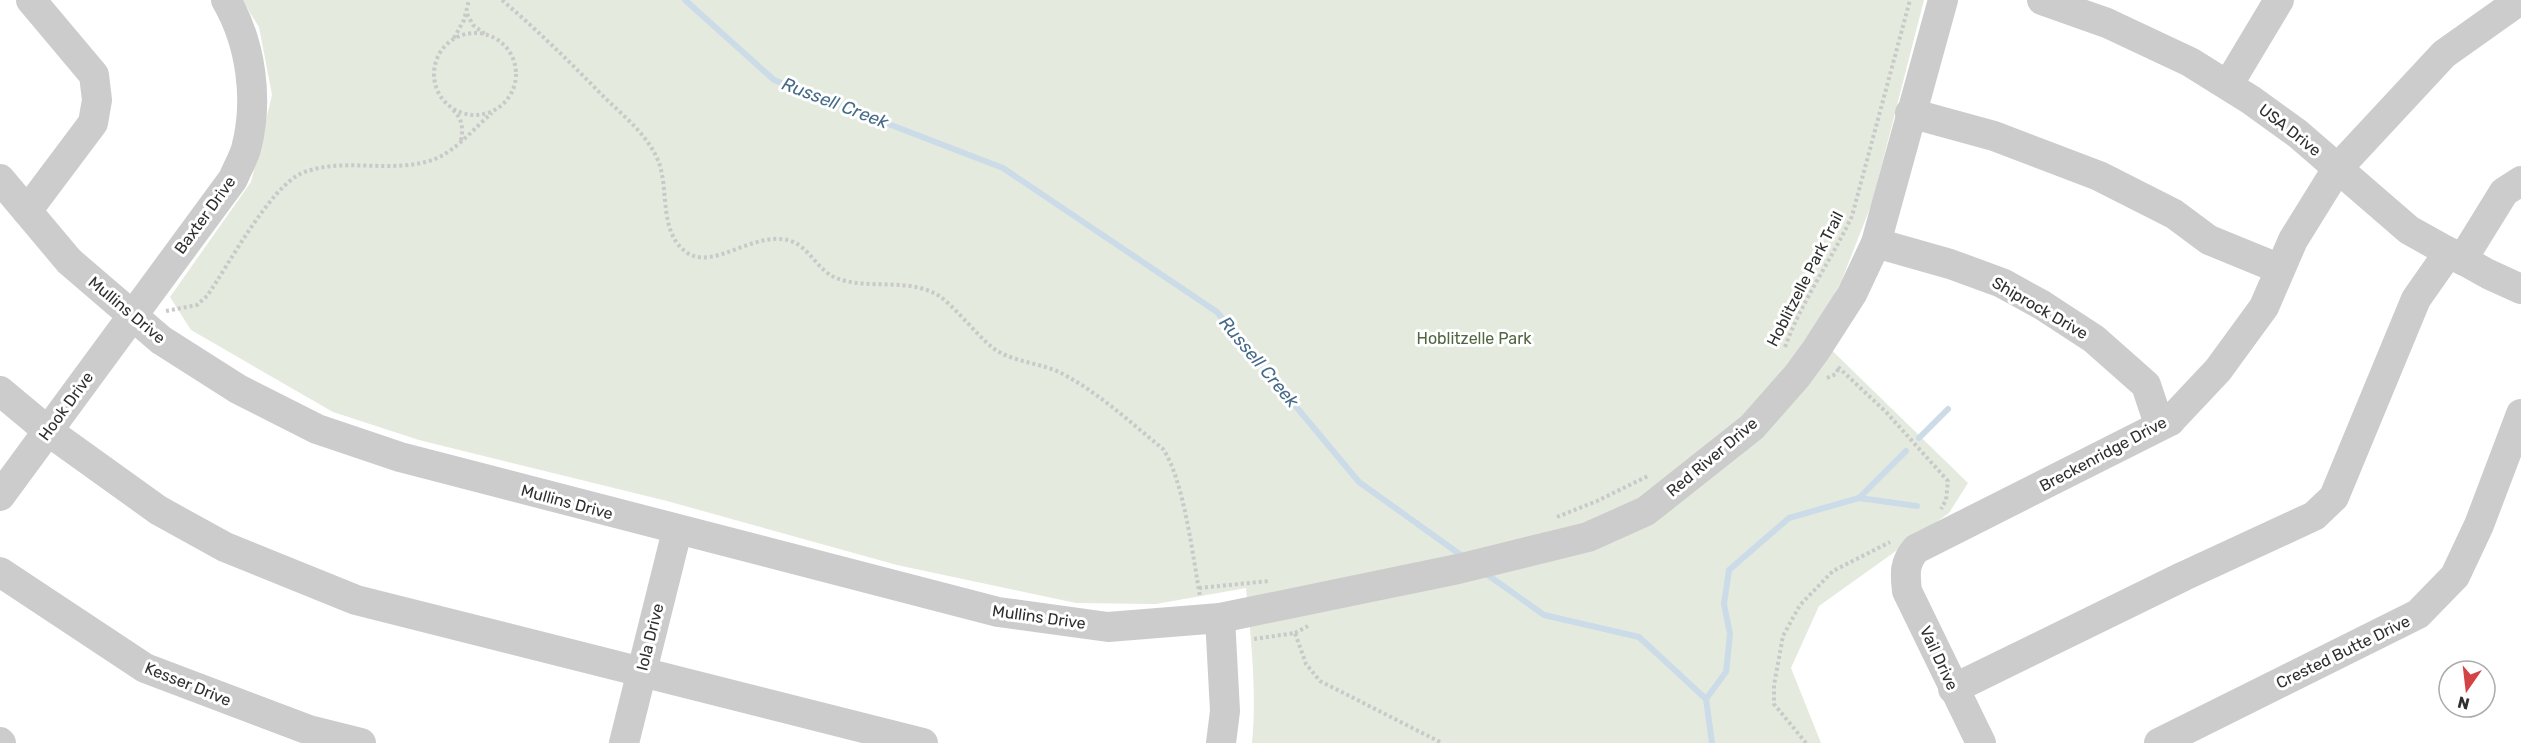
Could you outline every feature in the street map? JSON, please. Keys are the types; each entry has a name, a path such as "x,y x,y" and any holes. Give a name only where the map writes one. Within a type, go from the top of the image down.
{"street":[{"path":"27,211 93,123 97,100 94,75 31,0"},
{"name":"Baxter Drive","path":"131,316 233,178 246,149 252,106 248,61 237,20 226,0"},
{"name":"Red River Drive","path":"1211,609 1327,596 1458,569 1564,529 1588,537 1646,511 1752,427 1816,351 1852,294 1876,243 1943,0"},
{"name":"USA Drive","path":"2042,0 2107,23 2190,62 2298,134 2409,230 2521,289"},
{"path":"2228,86 2279,0"},
{"name":"Breckenridge Drive","path":"1904,570 1916,549 2170,421 2218,370 2264,308 2293,240 2337,169 2444,54 2520,0"},
{"path":"1910,113 1994,136 2099,176 2174,214 2209,240 2280,269"},
{"name":"Mullins Drive","path":"0,179 69,261 161,340 238,389 317,429 400,458 998,612 1108,627 1211,609"},
{"path":"1953,689 2184,576 2314,516 2334,497 2416,299 2456,256 2504,192 2521,181"},
{"name":"Shiprock Drive","path":"1876,243 1950,264 2002,283 2042,305 2094,339 2146,385 2156,415 2170,421"},
{"name":"Hook Drive","path":"0,496 131,316"},
{"path":"0,391 48,431 158,510 225,547 357,600 642,670 923,743"},
{"name":"Crested Butte Drive","path":"2159,743 2418,614 2455,576 2480,525 2521,414"},
{"name":"Iola Drive","path":"624,743 677,531"},
{"name":"Vail Drive","path":"1904,570 1907,591 1980,743"},
{"name":"Kesser Drive","path":"0,572 145,668 309,730 361,743"},
{"path":"1211,609 1225,711 1221,743"}],"path":[{"path":"461,142 463,128 459,116 437,94 433,74 438,54 453,39 466,13 469,0"},
{"path":"502,0 560,52 645,137 660,165 673,236 687,253 708,258 745,244 779,238 802,247 832,276 851,284 920,288 936,294 994,348 1008,358 1060,373 1103,402 1163,449 1169,457 1179,490 1199,588 1211,609"},
{"name":"Hoblitzelle Park Trail","path":"1784,350 1799,311 1837,247 1852,216 1910,0"},
{"path":"166,311 197,305 207,296 275,196 301,174 331,167 420,162 436,158 461,142 505,103 514,88 516,72 512,55 501,42 472,25 466,13"},
{"path":"453,39 469,33 486,35"},
{"path":"452,110 471,116 492,113"},
{"path":"1833,363 1886,412 1948,482 1946,500 1936,516"},
{"path":"1564,529 1597,501 1652,474"},
{"path":"1806,743 1774,704 1774,685 1783,636 1800,605 1833,571 1899,538"},
{"path":"1199,588 1244,582 1277,581"},
{"path":"1247,640 1294,633 1306,664 1320,681 1442,743"}],"green space":[{"name":"Hoblitzelle Park","path":"242,0 1924,0 1872,203 1841,282 1813,332 1968,483 1949,513 1819,606 1791,668 1821,743 1252,743 1254,685 1246,588 1156,604 1076,603 897,565 667,501 419,440 333,412 191,330 170,297 251,182 272,95 259,27"}],"waterway":[{"name":"Russell Creek","path":"685,0 774,80 1003,168 1217,312 1359,482 1465,558"},
{"path":"1919,438 1948,409"},
{"path":"1859,498 1906,451"},
{"path":"1706,699 1726,672 1730,634 1724,604 1729,570 1789,518 1859,498 1917,506"},
{"name":"Russell Creek","path":"1485,573 1544,615 1639,637 1706,699 1712,743"}]}
